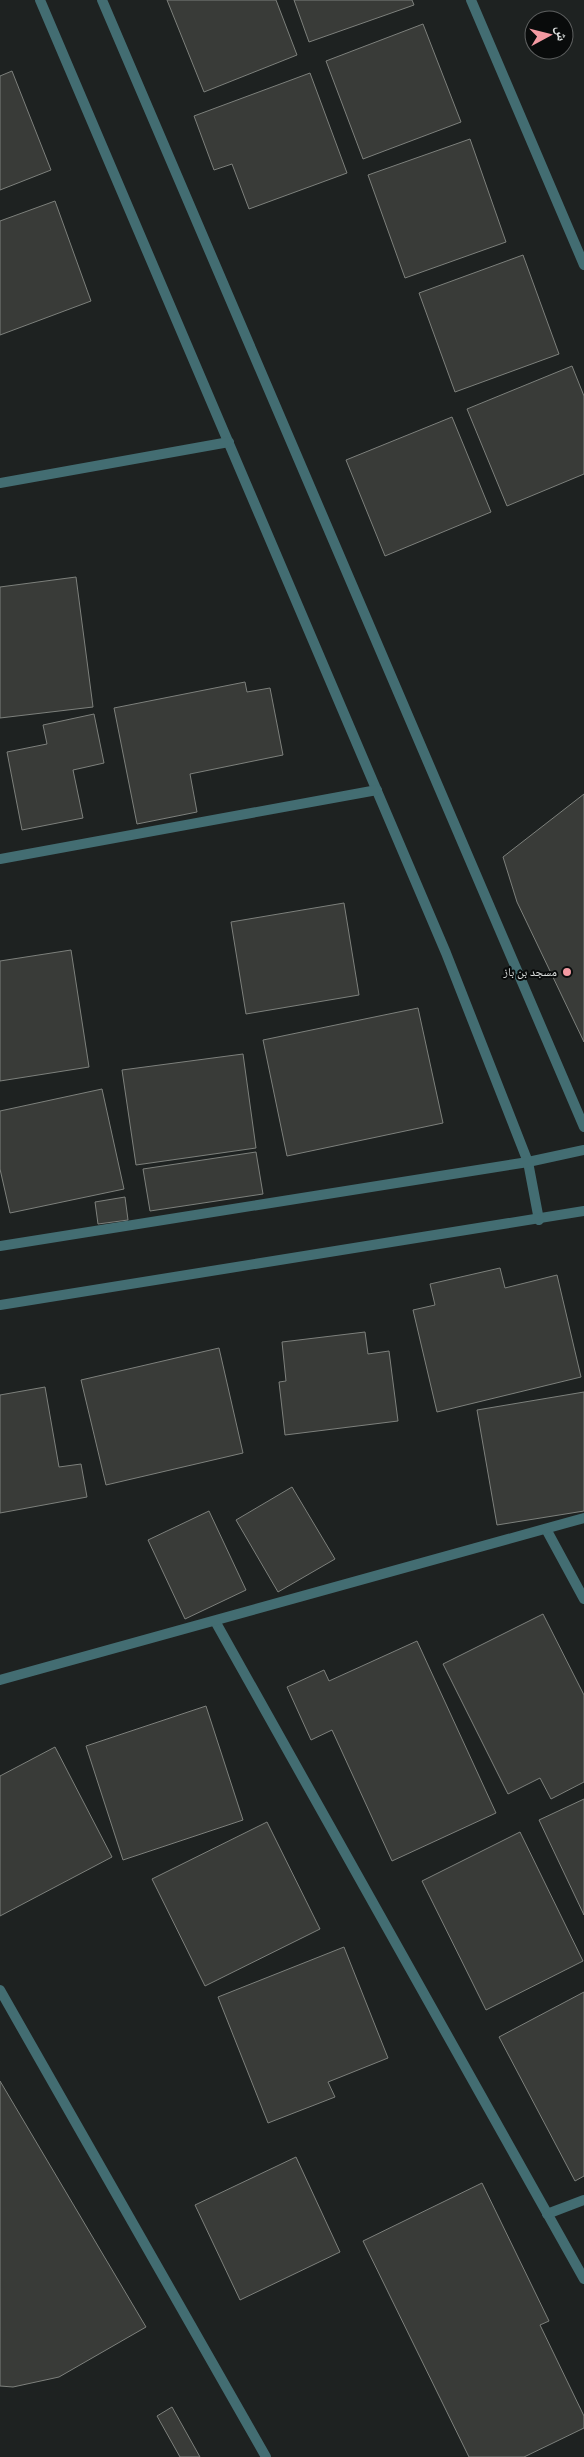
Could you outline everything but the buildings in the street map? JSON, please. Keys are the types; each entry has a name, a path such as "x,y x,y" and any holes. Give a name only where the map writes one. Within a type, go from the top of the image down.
{"street":[{"path":"40,0 446,953 528,1162 539,1220"},
{"path":"102,0 584,1127"},
{"path":"471,0 584,265"},
{"path":"0,483 229,442"},
{"path":"0,859 377,790"},
{"path":"0,1246 528,1162 584,1150"},
{"path":"0,1305 539,1220 584,1211"},
{"path":"0,1680 584,1518"},
{"path":"546,1529 584,1599"},
{"path":"215,1621 584,2279"},
{"path":"0,1990 266,2457"},
{"path":"548,2214 584,2200"}],"place":[{"name":"مسجد بن باز","path":"567,972"}]}
